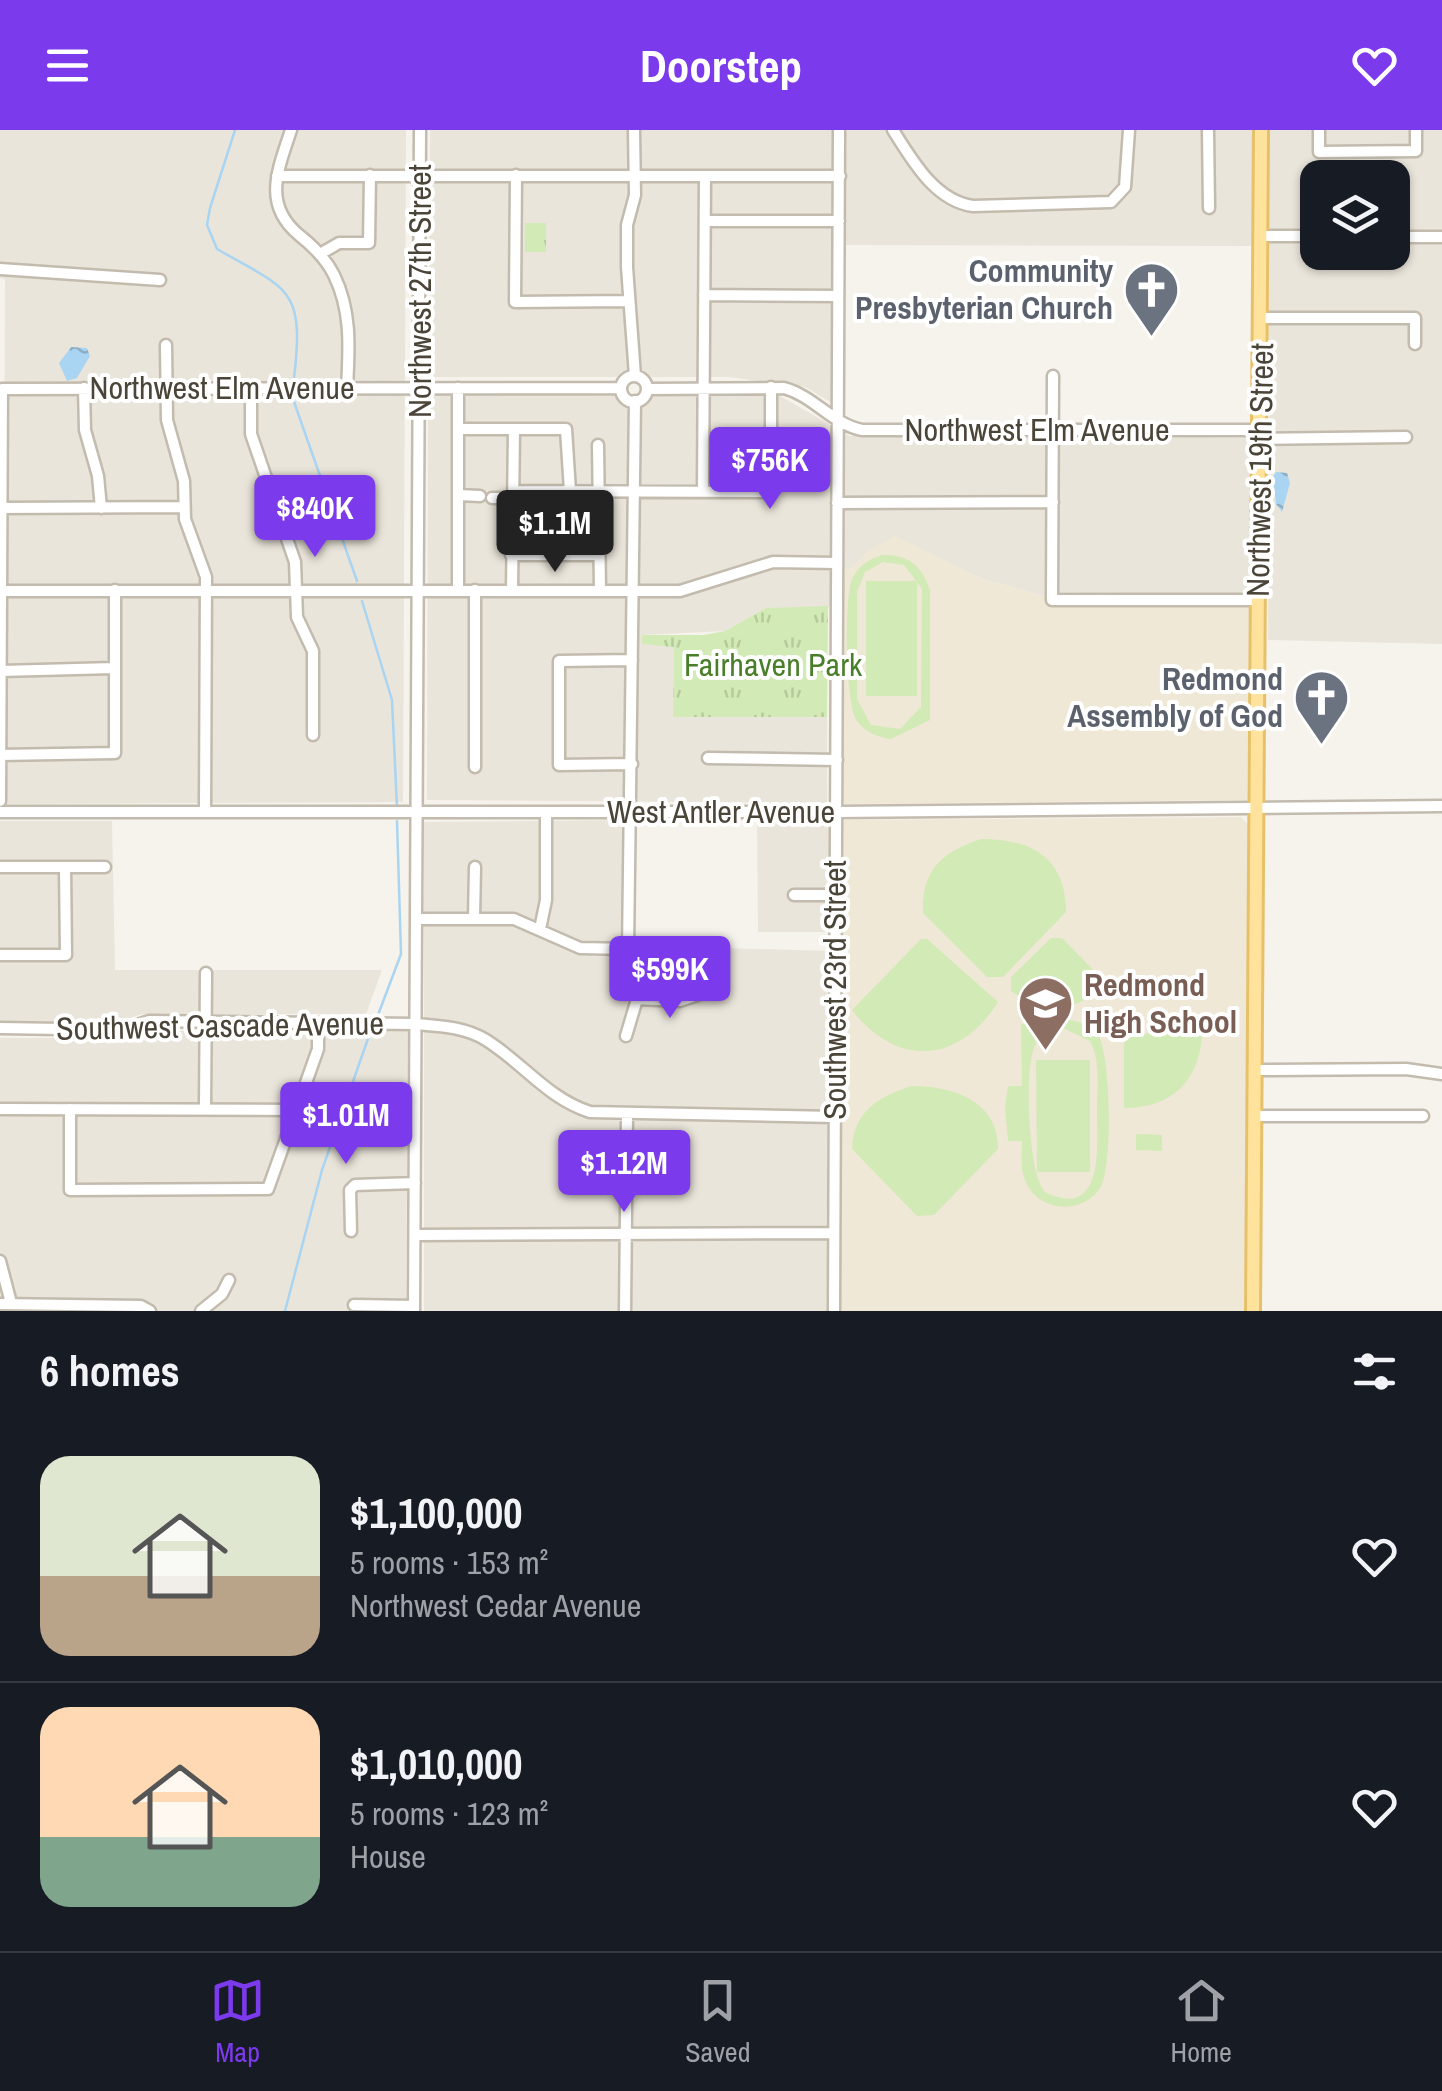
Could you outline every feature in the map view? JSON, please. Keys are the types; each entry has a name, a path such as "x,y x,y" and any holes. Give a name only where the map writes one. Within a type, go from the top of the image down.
{"main road":[{"name":"Northwest 19th Street","path":"1254,1311 1261,130"}],"street":[{"path":"291,130 276,176 276,204 282,217 320,254 338,283 347,315 347,388"},
{"name":"Northwest 27th Street","path":"414,1309 420,130"},
{"path":"634,130 635,176 627,225 627,301 635,376 647,388 645,396 635,402"},
{"name":"Southwest 23rd Street","path":"834,1311 839,130"},
{"path":"893,130 929,179 954,204 1100,205 1121,196 1128,176 1128,130"},
{"path":"1208,130 1209,208"},
{"path":"1319,130 1319,152 1416,151 1416,130"},
{"path":"320,254 339,243 369,243 370,175"},
{"path":"276,176 840,176"},
{"path":"516,176 515,302 627,301"},
{"path":"703,491 705,176"},
{"path":"705,221 839,221"},
{"path":"1262,236 1300,236"},
{"path":"1410,237 1442,237"},
{"path":"0,269 160,280"},
{"path":"704,295 838,296"},
{"path":"1262,318 1415,318 1415,344"},
{"path":"166,345 167,420 184,480 184,507 203,562 207,591 205,812"},
{"path":"635,376 627,378 622,388 624,396 635,402"},
{"path":"1053,376 1052,600 1258,600"},
{"path":"458,496 634,490 771,492 771,387"},
{"name":"Northwest Elm Avenue","path":"647,388 771,387 796,391 838,421 862,430 1406,437"},
{"path":"84,388 84,430 98,476 101,508"},
{"path":"251,388 252,434 295,562 298,617 313,650 314,735"},
{"path":"458,388 458,590"},
{"name":"Northwest Elm Avenue","path":"2,389 622,388"},
{"path":"0,800 2,389"},
{"path":"626,1036 637,999 628,949 635,402"},
{"path":"458,429 570,431 564,556"},
{"path":"512,590 514,429"},
{"path":"598,445 600,590"},
{"path":"838,503 1052,502"},
{"path":"1,508 184,507"},
{"path":"511,556 599,555"},
{"path":"0,590 695,589 773,562 837,563"},
{"path":"0,755 115,753 115,590"},
{"path":"475,766 476,590"},
{"path":"632,660 559,661 559,765 632,764"},
{"path":"1,671 114,668"},
{"path":"708,758 837,760"},
{"name":"West Antler Avenue","path":"0,812 837,812 1442,806"},
{"path":"540,929 546,900 546,812"},
{"path":"0,867 105,867"},
{"path":"0,955 66,955 65,867"},
{"path":"474,919 475,867"},
{"path":"794,894 836,895"},
{"path":"416,919 514,919 580,948 628,949"},
{"path":"205,1108 206,974"},
{"path":"637,999 680,1001 698,995"},
{"name":"Southwest Cascade Avenue","path":"0,1028 123,1030 149,1022 205,1022 460,1028 485,1040 572,1106 627,1114 834,1117"},
{"path":"70,1108 70,1190 268,1189 318,1049 318,1023"},
{"path":"1258,1070 1442,1074"},
{"path":"0,1108 296,1110"},
{"path":"625,1311 627,1114"},
{"path":"1258,1116 1423,1116"},
{"path":"351,1231 352,1187 415,1183"},
{"path":"415,1235 834,1233"},
{"path":"0,1261 6,1303 141,1306 150,1311"},
{"path":"201,1311 222,1294 229,1280"},
{"path":"354,1305 414,1309"}],"shaded area":[{"path":"0,130 406,130 403,802 3,804 5,279 0,278"},
{"path":"430,130 1254,130 1254,246 832,245 832,403 805,387 728,377 429,377"},
{"path":"1269,130 1442,130 1442,644 1268,640"},
{"path":"428,395 780,396 850,436 1251,438 1250,595 1058,592 1045,596 982,579 895,537 851,568 843,568 843,607 766,608 725,631 642,635 643,644 674,646 673,717 827,717 827,803 427,800"},
{"path":"895,536 982,579 1045,596 1048,602 1249,605 1247,800 843,804 843,568 851,568 867,552"},
{"path":"816,816 829,823 830,932 758,932 757,818"},
{"name":"Redmond High School","path":"1241,817 1248,825 1248,1311 840,1311 843,820"},
{"path":"624,820 620,945 828,951 827,1311 424,1311 424,822"},
{"path":"0,821 112,821 115,970 382,970 366,1014 142,1014 118,1022 0,1022"},
{"path":"150,1031 408,1031 406,1311 0,1311 0,1038 124,1038"}],"green space":[{"path":"525,223 546,223 546,252 525,252"},
{"path":"882,555 912,563 923,574 930,590 930,720 891,739 872,734 857,721 848,674 852,579 868,561","holes":["883,562 904,565 922,589 921,707 900,729 871,725 857,699 857,592 865,572"]},
{"path":"866,581 917,581 917,696 866,696"},
{"name":"Fairhaven Park","path":"828,606 827,717 673,717 674,647 642,644 642,635 704,635 725,631 766,608"},
{"path":"981,839 1016,843 1043,855 1053,865 1064,893 1066,912 1003,977 987,977 923,913 926,885 937,865 955,850"},
{"path":"1051,938 1062,938 1101,978 1101,990 1078,1003 1056,1007 1034,1003 1011,991 1011,977"},
{"path":"921,939 927,939 998,1002 965,1038 927,1051 888,1042 852,1010"},
{"path":"1056,1019 1074,1021 1094,1031 1102,1046 1109,1112 1104,1177 1092,1197 1072,1206 1049,1204 1031,1191 1022,1171 1022,1141 1008,1141 1008,1086 1022,1086 1021,1024 1031,1024 1032,1032","holes":["1063,1028 1090,1041 1098,1075 1094,1175 1078,1197 1064,1198 1045,1192 1035,1166 1029,1102 1031,1063 1038,1041 1053,1030"]},
{"path":"1136,1033 1202,1035 1200,1052 1180,1089 1156,1103 1124,1108 1124,1043"},
{"path":"1036,1060 1090,1060 1090,1172 1037,1172"},
{"path":"912,1086 943,1089 971,1100 991,1119 996,1133 998,1149 934,1215 917,1216 852,1149 857,1125 870,1107"},
{"path":"1136,1134 1162,1135 1162,1151 1136,1150"}],"water":[{"path":"71,347 87,348 90,356 77,378 67,381 59,363"},
{"path":"1276,472 1287,473 1290,483 1282,512 1276,504 1273,477"}],"waterway":[{"path":"235,130 207,225 217,249 261,274 286,295 297,325 294,378"},
{"path":"293,399 357,581"},
{"path":"362,601 392,700 397,807"},
{"path":"378,1015 401,954 397,821"},
{"path":"285,1311 322,1170 370,1033"}],"place":[{"name":"Community Presbyterian Church","path":"1152,338"},
{"name":"Redmond Assembly of God","path":"1322,746"},
{"name":"Redmond High School","path":"1045,1052"}]}
